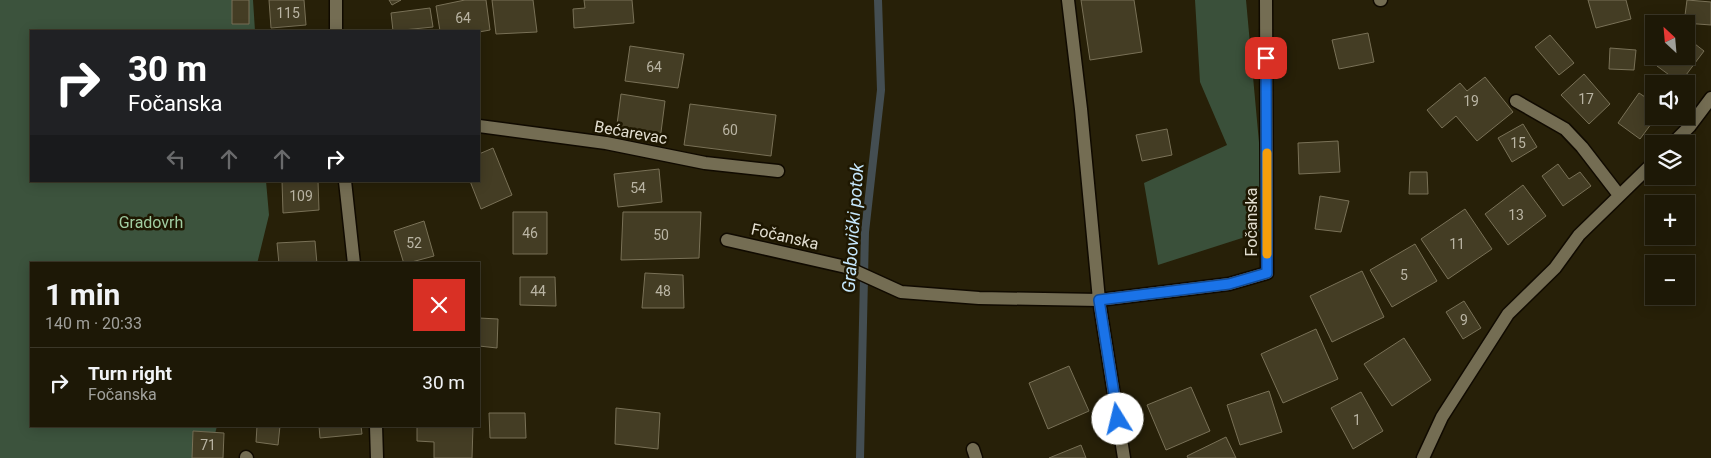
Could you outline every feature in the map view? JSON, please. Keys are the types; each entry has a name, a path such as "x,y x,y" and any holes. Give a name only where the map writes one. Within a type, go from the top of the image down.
{"street":[{"path":"336,0 336,30"},
{"path":"1068,0 1082,109 1099,300 1124,458"},
{"name":"Fočanska","path":"727,240 846,267 901,292 979,298 1099,300 1229,284 1267,273 1266,0"},
{"path":"1681,135 1711,98"},
{"path":"1516,101 1565,129 1582,147 1619,196"},
{"name":"Bećarevac","path":"480,126 606,143 705,163 778,171"},
{"path":"1423,458 1442,417 1508,314 1555,268 1579,236 1645,171"},
{"path":"345,182 354,262"},
{"path":"376,427 377,458"}],"green space":[{"name":"Gradovrh","path":"0,0 253,0 255,30 30,30 30,182 266,182 269,215 257,262 30,262 30,427 217,427 209,458 0,458"},
{"path":"1195,0 1246,0 1267,230 1158,265 1144,183 1227,145 1200,82"}],"building":[{"path":"232,0 249,0 249,24 232,24"},
{"path":"269,0 304,0 306,25 271,28"},
{"path":"389,0 401,0 392,5"},
{"path":"465,0 486,0 490,30 480,32 480,30 440,30 436,6"},
{"path":"492,0 533,0 537,32 496,34"},
{"path":"584,0 632,0 634,23 574,28 573,9 585,8"},
{"path":"1081,0 1134,0 1142,52 1090,60"},
{"path":"1588,0 1626,0 1631,19 1596,28"},
{"path":"1687,0 1711,2 1711,25 1695,24 1695,15 1685,15"},
{"path":"430,8 433,27 393,30 391,13"},
{"path":"1368,33 1374,62 1339,69 1332,40"},
{"path":"1550,35 1574,63 1559,75 1535,47"},
{"path":"1695,44 1704,51 1695,63"},
{"path":"630,46 684,54 678,88 625,81"},
{"path":"1610,48 1636,50 1634,70 1609,69"},
{"path":"1694,65 1686,75 1669,75 1657,66"},
{"path":"1584,74 1610,104 1589,124 1561,95"},
{"path":"1485,77 1513,112 1477,141 1456,116 1442,128 1427,110 1460,83 1467,91"},
{"path":"1639,93 1645,97 1645,125 1650,125 1640,139 1618,123"},
{"path":"621,94 665,101 660,140 616,132"},
{"path":"690,104 776,115 771,156 684,145"},
{"path":"1523,124 1537,147 1512,162 1498,138"},
{"path":"1167,129 1172,155 1142,161 1136,135"},
{"path":"1338,141 1340,172 1299,174 1298,143"},
{"path":"493,148 512,195 481,209 470,182 480,182 480,154"},
{"path":"1558,164 1569,179 1580,172 1591,186 1563,206 1542,176"},
{"path":"659,169 662,202 618,207 614,174"},
{"path":"1410,172 1427,172 1428,194 1409,194"},
{"path":"282,182 318,182 319,210 283,213"},
{"path":"1523,185 1546,216 1508,245 1485,214"},
{"path":"1320,196 1349,201 1341,232 1315,229"},
{"path":"1465,209 1492,249 1448,279 1421,239"},
{"path":"513,212 547,212 547,254 513,254"},
{"path":"623,212 701,212 699,258 621,260"},
{"path":"424,221 434,256 412,262 403,262 394,231"},
{"path":"315,241 317,262 279,262 277,243"},
{"path":"1415,244 1437,281 1392,307 1370,270"},
{"path":"1362,271 1384,317 1332,342 1310,296"},
{"path":"645,273 683,275 684,308 642,308"},
{"path":"520,277 555,277 556,306 520,305"},
{"path":"1464,301 1481,328 1463,339 1446,312"},
{"path":"480,318 498,319 497,348 480,346"},
{"path":"1316,329 1338,379 1283,403 1261,354"},
{"path":"1404,338 1431,380 1392,406 1364,364"},
{"path":"1069,366 1089,411 1048,429 1029,383"},
{"path":"1191,387 1210,431 1166,450 1147,405"},
{"path":"1269,391 1282,432 1240,445 1227,405"},
{"path":"1361,392 1383,431 1353,449 1331,408"},
{"path":"616,408 660,413 658,449 615,444"},
{"path":"489,413 525,413 526,438 490,438"},
{"path":"257,427 280,427 278,445 256,442"},
{"path":"319,427 361,427 362,434 320,438"},
{"path":"417,427 473,427 472,458 434,458 434,442 417,441"},
{"path":"193,431 224,433 223,458 192,458"},
{"path":"1226,437 1236,458 1188,458 1187,456"},
{"path":"1081,445 1086,458 1049,458"}],"waterway":[{"name":"Grabovički potok","path":"860,458 865,232 881,90 878,0"}],"slow traffic":[{"path":"1267,153 1267,254"}],"route":[{"path":"1118,419 1099,300 1229,284 1267,273 1266,58"}]}
